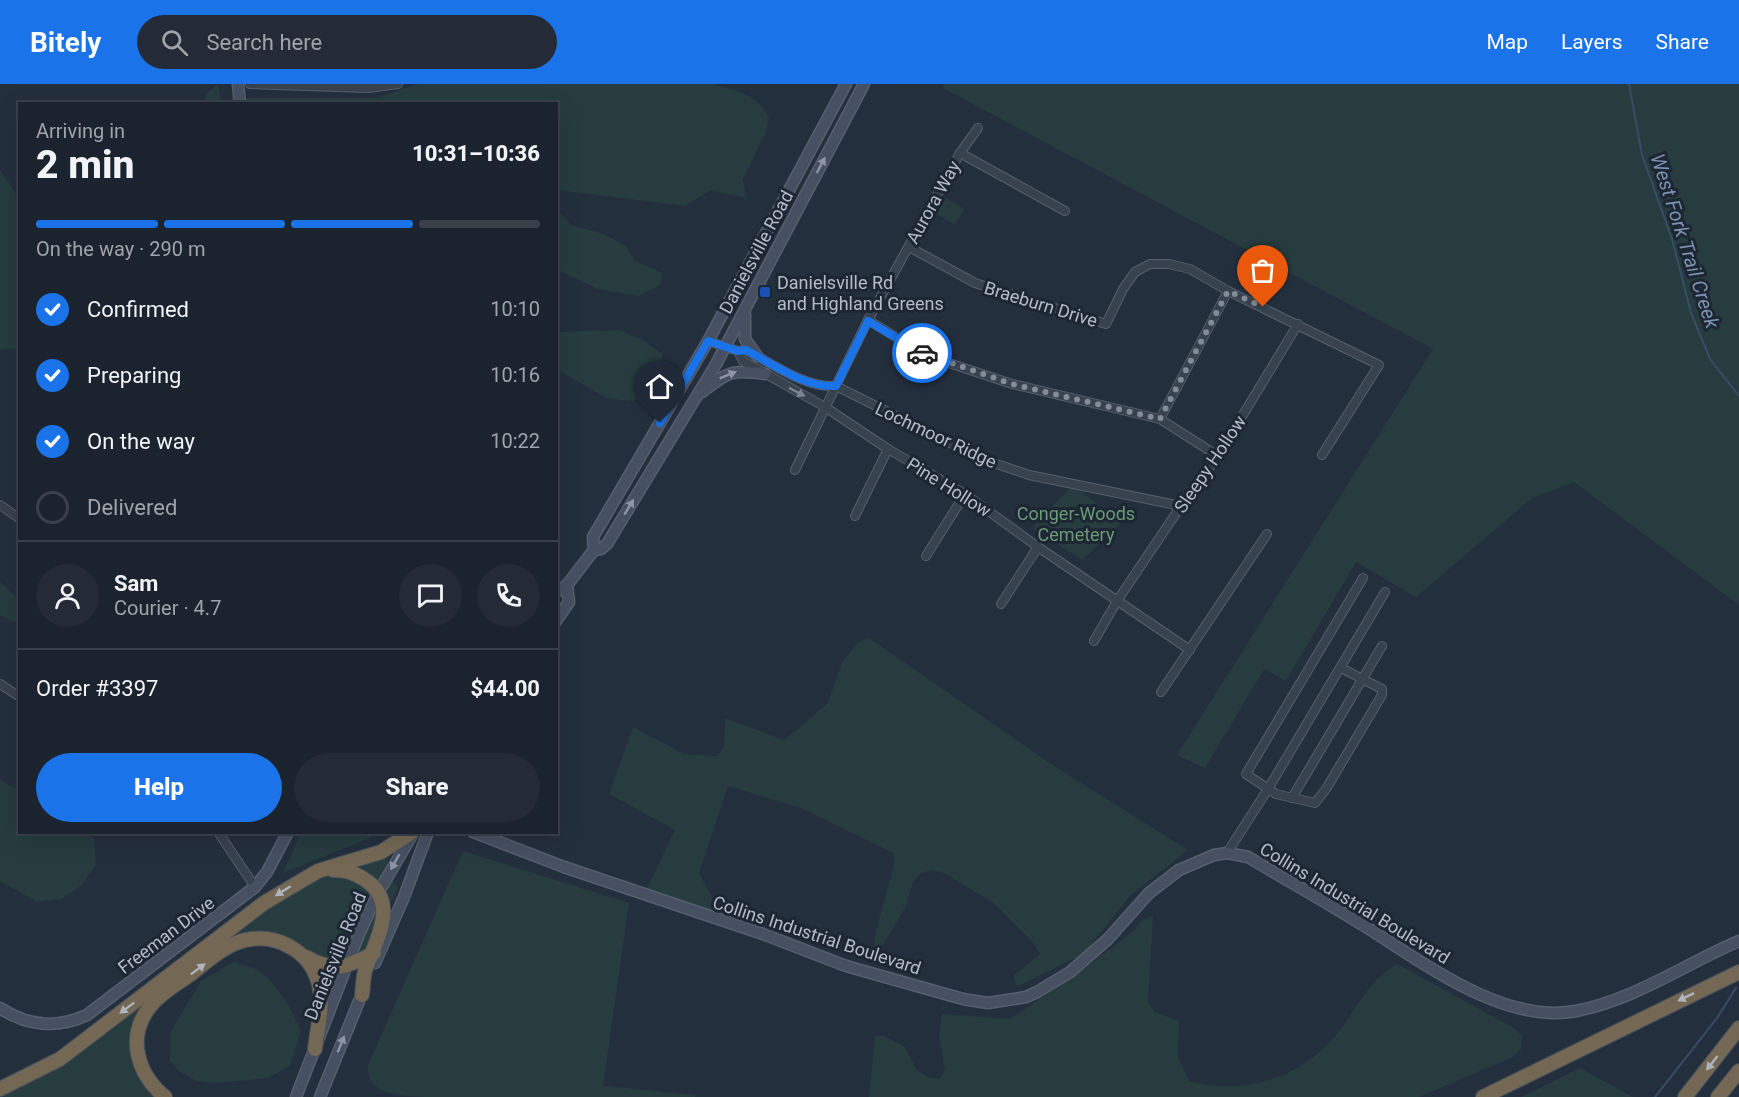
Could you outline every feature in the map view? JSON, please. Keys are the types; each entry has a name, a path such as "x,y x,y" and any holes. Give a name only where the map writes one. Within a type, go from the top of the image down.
{"highway":[{"path":"0,1089 60,1059 264,903 318,872 381,852 410,834"},
{"path":"318,872 346,870 356,873 371,884 378,893 383,908 383,922 376,953 364,974 362,995"},
{"path":"165,1097 144,1073 138,1055 140,1026 150,1007 223,950 235,943 252,939 273,940 293,948 319,965 334,968 347,966 376,953"},
{"path":"302,955 314,970 320,992 315,1049"},
{"path":"1483,1097 1739,972"},
{"path":"1685,1097 1739,1028"},
{"path":"1718,1097 1736,1076"}],"main road":[{"path":"238,84 240,102"},
{"name":"Danielsville Road","path":"558,591 567,585 594,550 593,537 708,341 846,84"},
{"name":"Danielsville Road","path":"594,550 601,549 607,544 725,347 864,84"},
{"path":"745,309 745,339 757,356"},
{"path":"696,396 731,372 765,374"},
{"name":"Danielsville Road","path":"558,618 568,602 567,585"},
{"name":"Freeman Drive","path":"0,1008 22,1019 51,1025 87,1015 255,887 267,872 287,834"},
{"name":"Danielsville Road","path":"298,1092 378,893 412,834"},
{"path":"376,953 404,897 427,834"},
{"name":"Collins Industrial Boulevard","path":"478,834 564,867 753,931 846,966 963,999 988,1003 1026,997 1048,986 1090,957 1158,884 1191,864 1214,855 1227,853 1248,857 1460,984 1499,1002 1536,1012 1561,1013 1598,1005 1645,986 1739,941"},
{"path":"322,1093 362,995"}],"street":[{"path":"250,84 368,88 398,84"},
{"name":"Aurora Way","path":"825,407 868,321 960,153 978,128"},
{"path":"960,153 1065,211"},
{"name":"Braeburn Drive","path":"909,247 975,283 1106,324 1123,288 1135,272 1150,264 1169,264 1190,269 1228,291 1379,365 1322,455"},
{"path":"1160,419 1228,291"},
{"path":"868,321 925,355 1012,384 1160,419 1218,456"},
{"name":"Sleepy Hollow","path":"1118,601 1181,506 1218,456 1298,324"},
{"path":"708,341 738,351 746,350 822,387 836,386"},
{"name":"Pine Hollow","path":"738,351 743,361 825,407 888,449 965,494 1038,547 1190,650"},
{"name":"Lochmoor Ridge","path":"836,386 982,459 1029,475 1181,506"},
{"path":"795,470 825,407"},
{"name":"Pine Hollow","path":"855,516 888,449"},
{"path":"926,556 965,494"},
{"path":"0,504 18,518"},
{"path":"1161,692 1267,534"},
{"path":"1001,604 1038,547"},
{"path":"1341,668 1382,689 1382,695 1326,789 1315,803 1268,789 1246,774 1362,578"},
{"path":"1227,853 1268,789 1385,592"},
{"path":"1094,641 1118,601"},
{"path":"1292,798 1382,646"},
{"path":"0,684 18,696"},
{"path":"219,834 255,887"}],"green space":[{"path":"218,84 221,102 205,102 206,94"},
{"path":"418,84 713,84 752,98 769,117 766,132 743,179 746,198 711,190 685,206 558,190 558,102 245,102 244,98 376,98"},
{"path":"944,84 1739,84 1739,605 1574,482 1532,498 1416,597 1356,562 1286,681 1264,669 1205,768 1177,755 1433,349 943,88"},
{"path":"0,170 18,197 18,349 0,349"},
{"path":"944,197 964,209 955,225 935,213"},
{"path":"558,210 571,225 604,234 626,246 635,261 663,273 660,285 639,296 598,289 558,270"},
{"path":"619,330 643,340 662,354 665,378 650,398 628,401 606,398 558,370 558,332"},
{"name":"Conger-Woods Cemetery","path":"1073,485 1121,523 1082,560 1032,528"},
{"path":"0,582 18,598 18,624 0,615"},
{"path":"869,638 1054,766 1188,850 1131,895 1083,954 1017,987 1013,976 1040,954 1034,944 995,904 944,873 932,870 921,873 913,882 906,906 874,960 875,935 894,865 893,853 801,808 728,786 699,873 721,913 646,891 675,830 609,794 633,727 684,754 718,756 724,746 725,718 784,740 827,704 842,663 857,643"},
{"path":"0,780 18,789 18,834 88,834 94,839 96,864 82,885 61,899 37,902 0,881"},
{"path":"300,834 375,834 370,838 283,873"},
{"path":"463,851 629,903 603,1086 696,1095 695,1097 418,1097 388,1093 373,1083 369,1076 368,1065"},
{"path":"391,852 379,884 347,867"},
{"path":"326,874 350,875 374,893 343,962 337,964 256,935 160,992 134,1034 158,1097 0,1097 0,1093 266,907"},
{"path":"392,879 398,887 389,907 383,896"},
{"path":"379,909 371,943 367,949 356,954"},
{"path":"1153,916 1148,1002 1155,1012 1179,1021 1178,1057 1189,1081 1211,1085 1254,1084 1294,1070 1328,1043 1373,984 1397,964 1514,1028 1522,1036 1521,1049 1513,1057 1419,1097 869,1097 875,1036 884,1036 905,1047 916,1069 927,1077 939,1079 945,1070 939,1036 942,1014 1010,1019 1088,966 1134,931 1141,921"},
{"path":"234,962 261,972 274,984 289,1007 301,1031 290,1066 268,1078 215,1083 196,1081 179,1071 170,1061 170,1036 201,981"},
{"path":"320,970 340,971 323,1013"},
{"path":"1580,1068 1633,1097 1521,1097"}],"waterway":[{"name":"West Fork Trail Creek","path":"1629,84 1642,155 1672,239 1691,313 1710,359 1739,396"},
{"name":"West Fork Trail Creek","path":"1655,1097 1717,1018 1736,988"}],"way so far":[{"path":"922,353 1012,384 1160,419 1228,291 1263,307"}],"place":[{"name":"Danielsville Rd and Highland Greens","path":"765,292"}],"route":[{"path":"660,423 708,341 738,351 746,350 822,387 836,386 868,321 922,353"}]}
